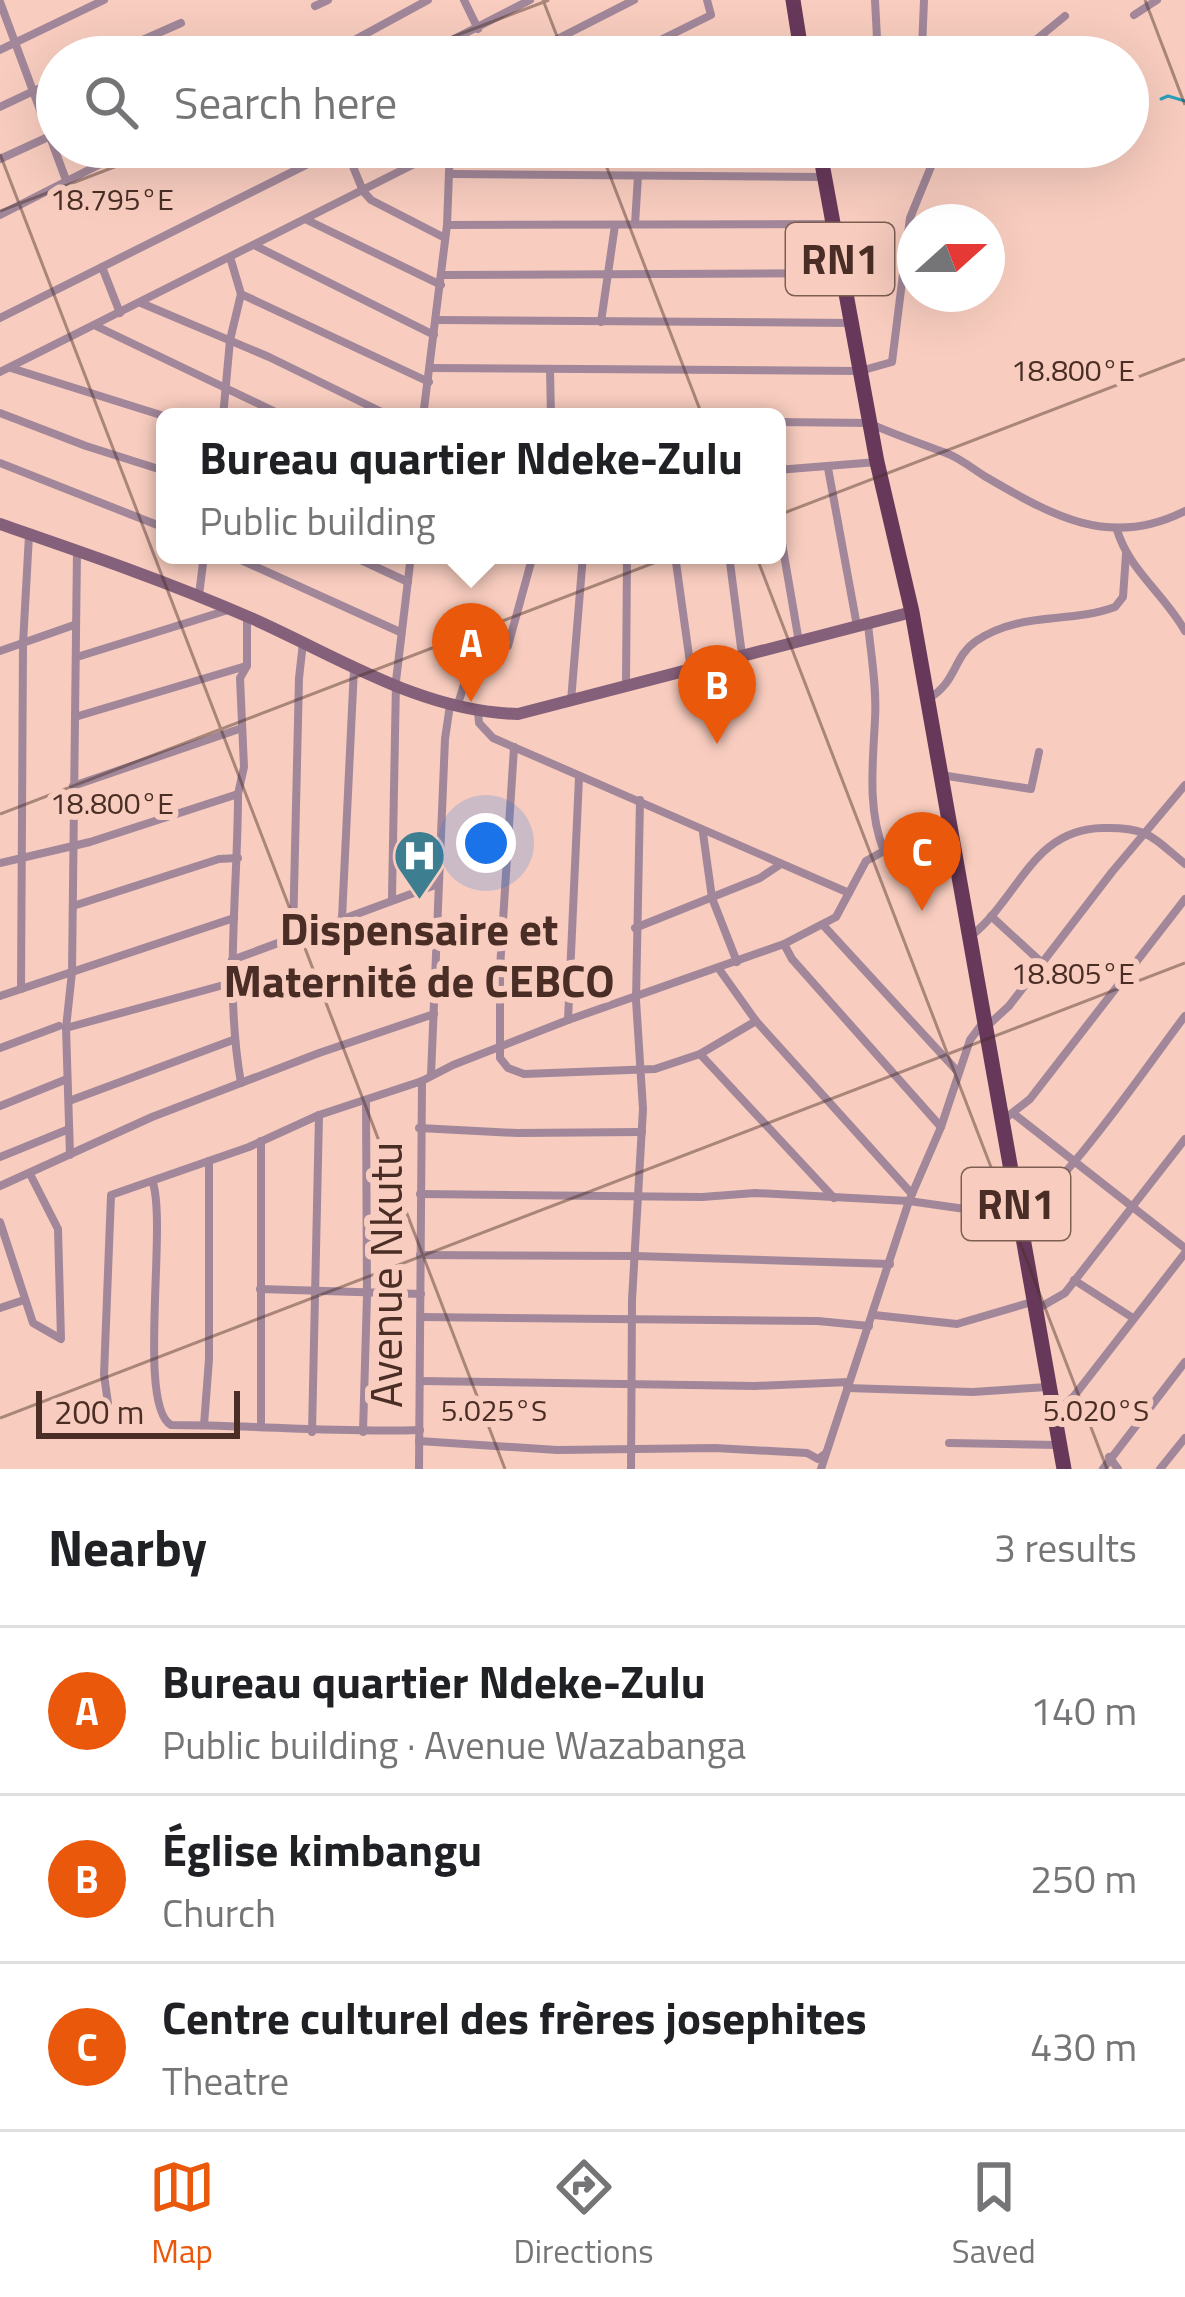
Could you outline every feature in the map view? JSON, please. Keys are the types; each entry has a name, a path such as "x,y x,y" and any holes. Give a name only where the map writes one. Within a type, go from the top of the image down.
{"highway":[{"path":"793,0 799,36"},
{"name":"RN1","path":"822,168 877,463 912,612 984,1026 1007,1118 1016,1209 1064,1469"}],"main road":[{"path":"0,524 248,616 398,687 478,712 518,714 912,612"}],"street":[{"path":"0,50 104,0"},
{"path":"316,6 328,0"},
{"path":"362,36 428,0"},
{"path":"464,0 478,28"},
{"path":"462,36 530,0"},
{"path":"563,36 634,0"},
{"path":"667,36 710,15 707,0"},
{"path":"875,0 877,36"},
{"path":"923,36 924,0"},
{"path":"1134,15 1157,0"},
{"path":"0,2 36,101"},
{"path":"1041,36 1065,16"},
{"path":"152,36 181,23"},
{"path":"0,106 36,91"},
{"path":"0,159 36,143"},
{"path":"63,168 66,180"},
{"path":"0,215 91,168"},
{"path":"0,318 301,168"},
{"path":"353,168 371,200 446,238"},
{"path":"5,370 407,168"},
{"path":"426,408 451,168"},
{"path":"430,368 860,370 892,362 910,218 930,168"},
{"path":"452,174 824,177"},
{"path":"635,224 638,176"},
{"path":"306,219 442,280 608,273 843,273"},
{"path":"447,226 835,224"},
{"path":"601,322 614,225"},
{"path":"253,244 434,335"},
{"path":"224,408 230,340 241,294 230,257"},
{"path":"101,267 120,313"},
{"path":"241,294 429,382"},
{"path":"140,303 373,408"},
{"path":"437,320 853,323"},
{"path":"95,326 266,408"},
{"path":"550,369 551,408"},
{"path":"5,370 156,414"},
{"path":"0,413 156,467"},
{"path":"786,422 870,423 879,430 895,431 949,454 1056,514 1118,530 1144,529 1185,511"},
{"path":"0,463 156,524"},
{"path":"786,470 877,463"},
{"path":"828,468 875,702 872,777 878,838 884,851"},
{"path":"1118,530 1126,554 1172,608 1185,632"},
{"path":"22,989 23,644 29,534"},
{"path":"70,1155 63,1027 72,973 77,549"},
{"path":"927,700 944,689 963,655 980,638 1030,618 1115,608 1123,597 1126,554"},
{"path":"199,597 203,564"},
{"path":"250,564 400,632"},
{"path":"369,564 408,582"},
{"path":"392,898 400,632 410,564"},
{"path":"454,706 469,668 508,646 531,564"},
{"path":"571,701 582,564"},
{"path":"626,687 627,564"},
{"path":"675,564 691,670"},
{"path":"730,564 742,657"},
{"path":"786,564 799,643"},
{"path":"77,657 229,610"},
{"path":"241,1083 233,1040 231,983 238,794 244,767 240,678 247,665 248,616"},
{"path":"0,651 74,625"},
{"path":"293,935 303,643"},
{"path":"75,717 247,665"},
{"path":"342,917 354,667"},
{"name":"Avenue Nkutu","path":"419,1469 418,1128 434,1014 438,884 454,706"},
{"path":"478,712 483,731 514,747 849,893"},
{"path":"73,786 242,728"},
{"path":"514,747 500,968 500,1058 515,1073 656,1070 700,1054 756,1021"},
{"path":"940,775 1031,789 1039,752"},
{"path":"568,1021 579,777"},
{"path":"821,1469 910,1197 970,1040 1010,1006 1185,785"},
{"path":"0,863 238,794"},
{"path":"631,1469 641,1132 635,1000 640,800"},
{"path":"968,939 1052,840 1079,828 1145,831 1185,864"},
{"path":"703,832 712,898 737,962"},
{"path":"108,1403 104,1375 111,1196 568,1021 784,944 836,917 859,867 884,851 951,839"},
{"path":"73,906 219,859 238,858"},
{"path":"635,928 760,878 781,864"},
{"path":"232,960 438,884"},
{"path":"1054,1414 1074,1396 1185,1251 1072,1161 1007,1118 1030,1099 1185,899"},
{"path":"991,916 1042,962"},
{"path":"0,996 234,918"},
{"path":"823,925 958,1072"},
{"path":"784,944 792,959 940,1127"},
{"path":"719,969 756,1021 910,1197"},
{"path":"0,1048 231,983"},
{"path":"0,1186 152,1117 434,1014"},
{"path":"419,1194 806,1194 836,1200 910,1197 965,1209 1016,1209 1041,1199 1185,1016"},
{"path":"1176,1027 1185,1034"},
{"path":"69,1100 233,1040"},
{"path":"700,1054 836,1200"},
{"path":"0,1106 67,1079"},
{"path":"363,1432 366,1101"},
{"path":"312,1432 319,1115"},
{"path":"418,1128 641,1132"},
{"path":"0,1157 69,1129"},
{"path":"260,1139 261,1426"},
{"path":"874,1316 957,1324 1060,1299 1185,1139"},
{"path":"204,1425 209,1359 209,1161"},
{"path":"0,1222 37,1327 62,1339 58,1229 30,1174"},
{"path":"153,1183 158,1410 171,1425 363,1432 504,1448 716,1448 807,1453 818,1459 826,1454"},
{"path":"420,1256 636,1256 890,1264"},
{"path":"1074,1280 1134,1319"},
{"path":"260,1289 421,1294"},
{"path":"0,1308 24,1300"},
{"path":"421,1317 818,1322 870,1327"},
{"path":"1102,1469 1185,1362"},
{"path":"420,1381 848,1385 973,1392 1049,1387"},
{"path":"1160,1469 1185,1438"},
{"path":"949,1443 1060,1445"},
{"path":"1109,1457 1118,1469"}],"waterway":[{"path":"1161,99 1185,101"}],"place":[{"name":"Bureau quartier Ndeke-Zulu","path":"471,702"},
{"name":"Église kimbangu","path":"717,744"},
{"name":"Dispensaire et Maternité de CEBCO","path":"419,901"},
{"name":"Centre culturel des frères josephites","path":"922,911"}]}
